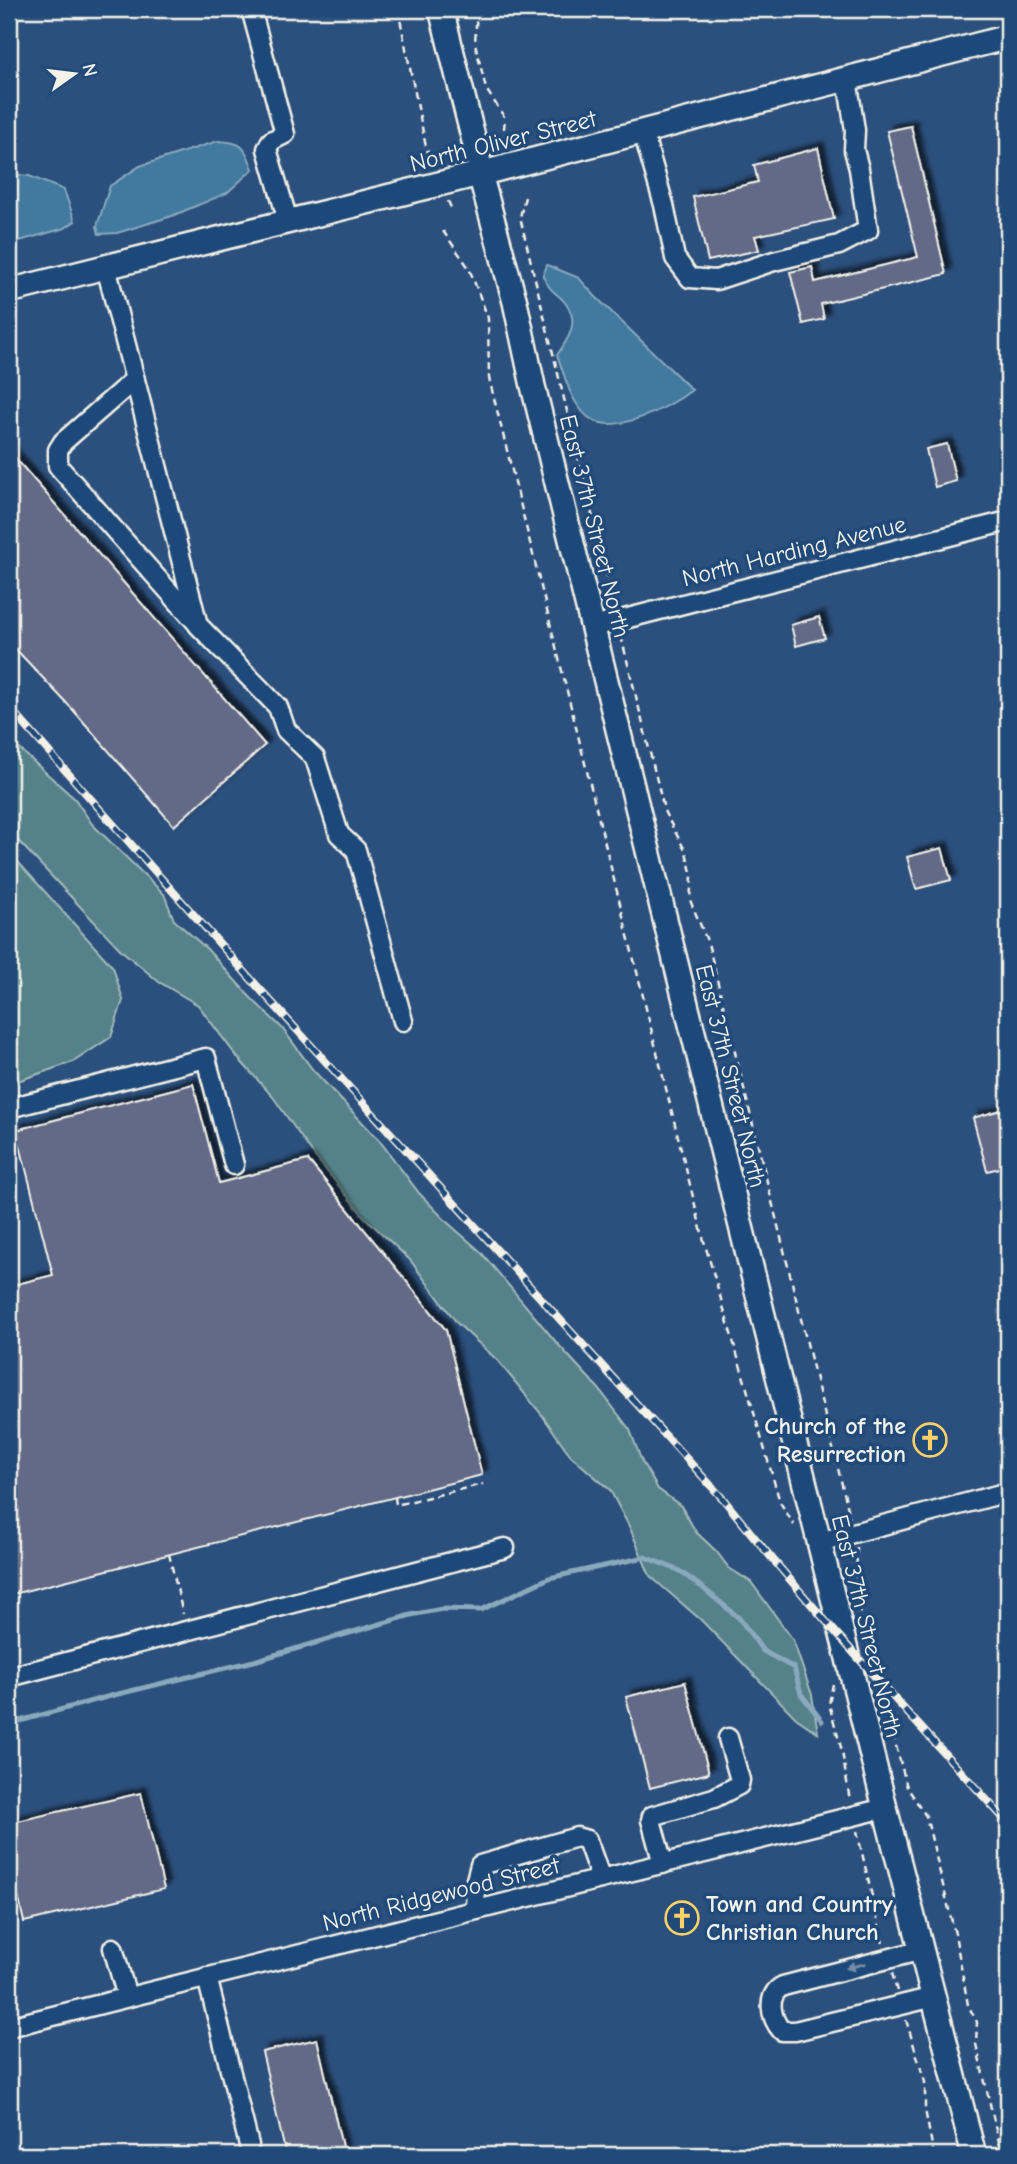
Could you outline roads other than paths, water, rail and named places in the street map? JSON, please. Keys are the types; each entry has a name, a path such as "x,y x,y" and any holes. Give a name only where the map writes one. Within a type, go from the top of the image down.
{"main road":[{"name":"East 37th Street North","path":"441,9 480,174 515,302 809,1537 886,1808 974,2155"},
{"name":"North Oliver Street","path":"9,290 480,174 1008,37"}],"street":[{"path":"251,9 285,134 271,141 268,149 289,221"},
{"path":"643,132 664,205 675,258 690,278 716,280 839,244 868,230 854,150 855,131 847,79"},
{"path":"106,267 198,625"},
{"path":"135,379 63,442 58,450 58,466 198,625 278,707 286,730 315,758 339,834 356,850 403,1021"},
{"name":"North Harding Avenue","path":"593,627 1008,521"},
{"path":"9,1108 206,1058 234,1166"},
{"path":"809,1537 854,1533 1008,1492"},
{"path":"9,1677 505,1548"},
{"path":"663,1864 652,1816 714,1798 739,1785 728,1738"},
{"name":"North Ridgewood Street","path":"9,2027 886,1808"},
{"path":"475,1910 476,1880 480,1866 577,1837 587,1840 601,1879"},
{"path":"113,1948 127,1997"},
{"path":"922,1950 795,1981 775,1989 771,2003 782,2031 795,2031 934,1997"},
{"path":"207,1978 249,2146"}],"water":[{"path":"218,141 242,147 253,169 227,193 172,216 117,233 99,234 97,226 110,186 140,166"},
{"path":"9,174 29,176 64,190 75,221 65,228 9,244"},
{"path":"547,265 579,278 692,390 656,411 626,422 599,423 588,417 572,396 557,355 568,338 572,320 565,302 549,287 543,276"}],"waterway":[{"path":"9,1724 254,1661 411,1615 442,1609 481,1610 549,1578 645,1557 678,1570 703,1588 739,1618 763,1651 794,1668 801,1694 822,1721"}],"railway":[{"path":"9,707 258,987 724,1500 899,1704 1008,1823"}],"place":[{"name":"Church of the Resurrection","path":"930,1440"},
{"name":"Town and Country Christian Church","path":"682,1918"}]}
